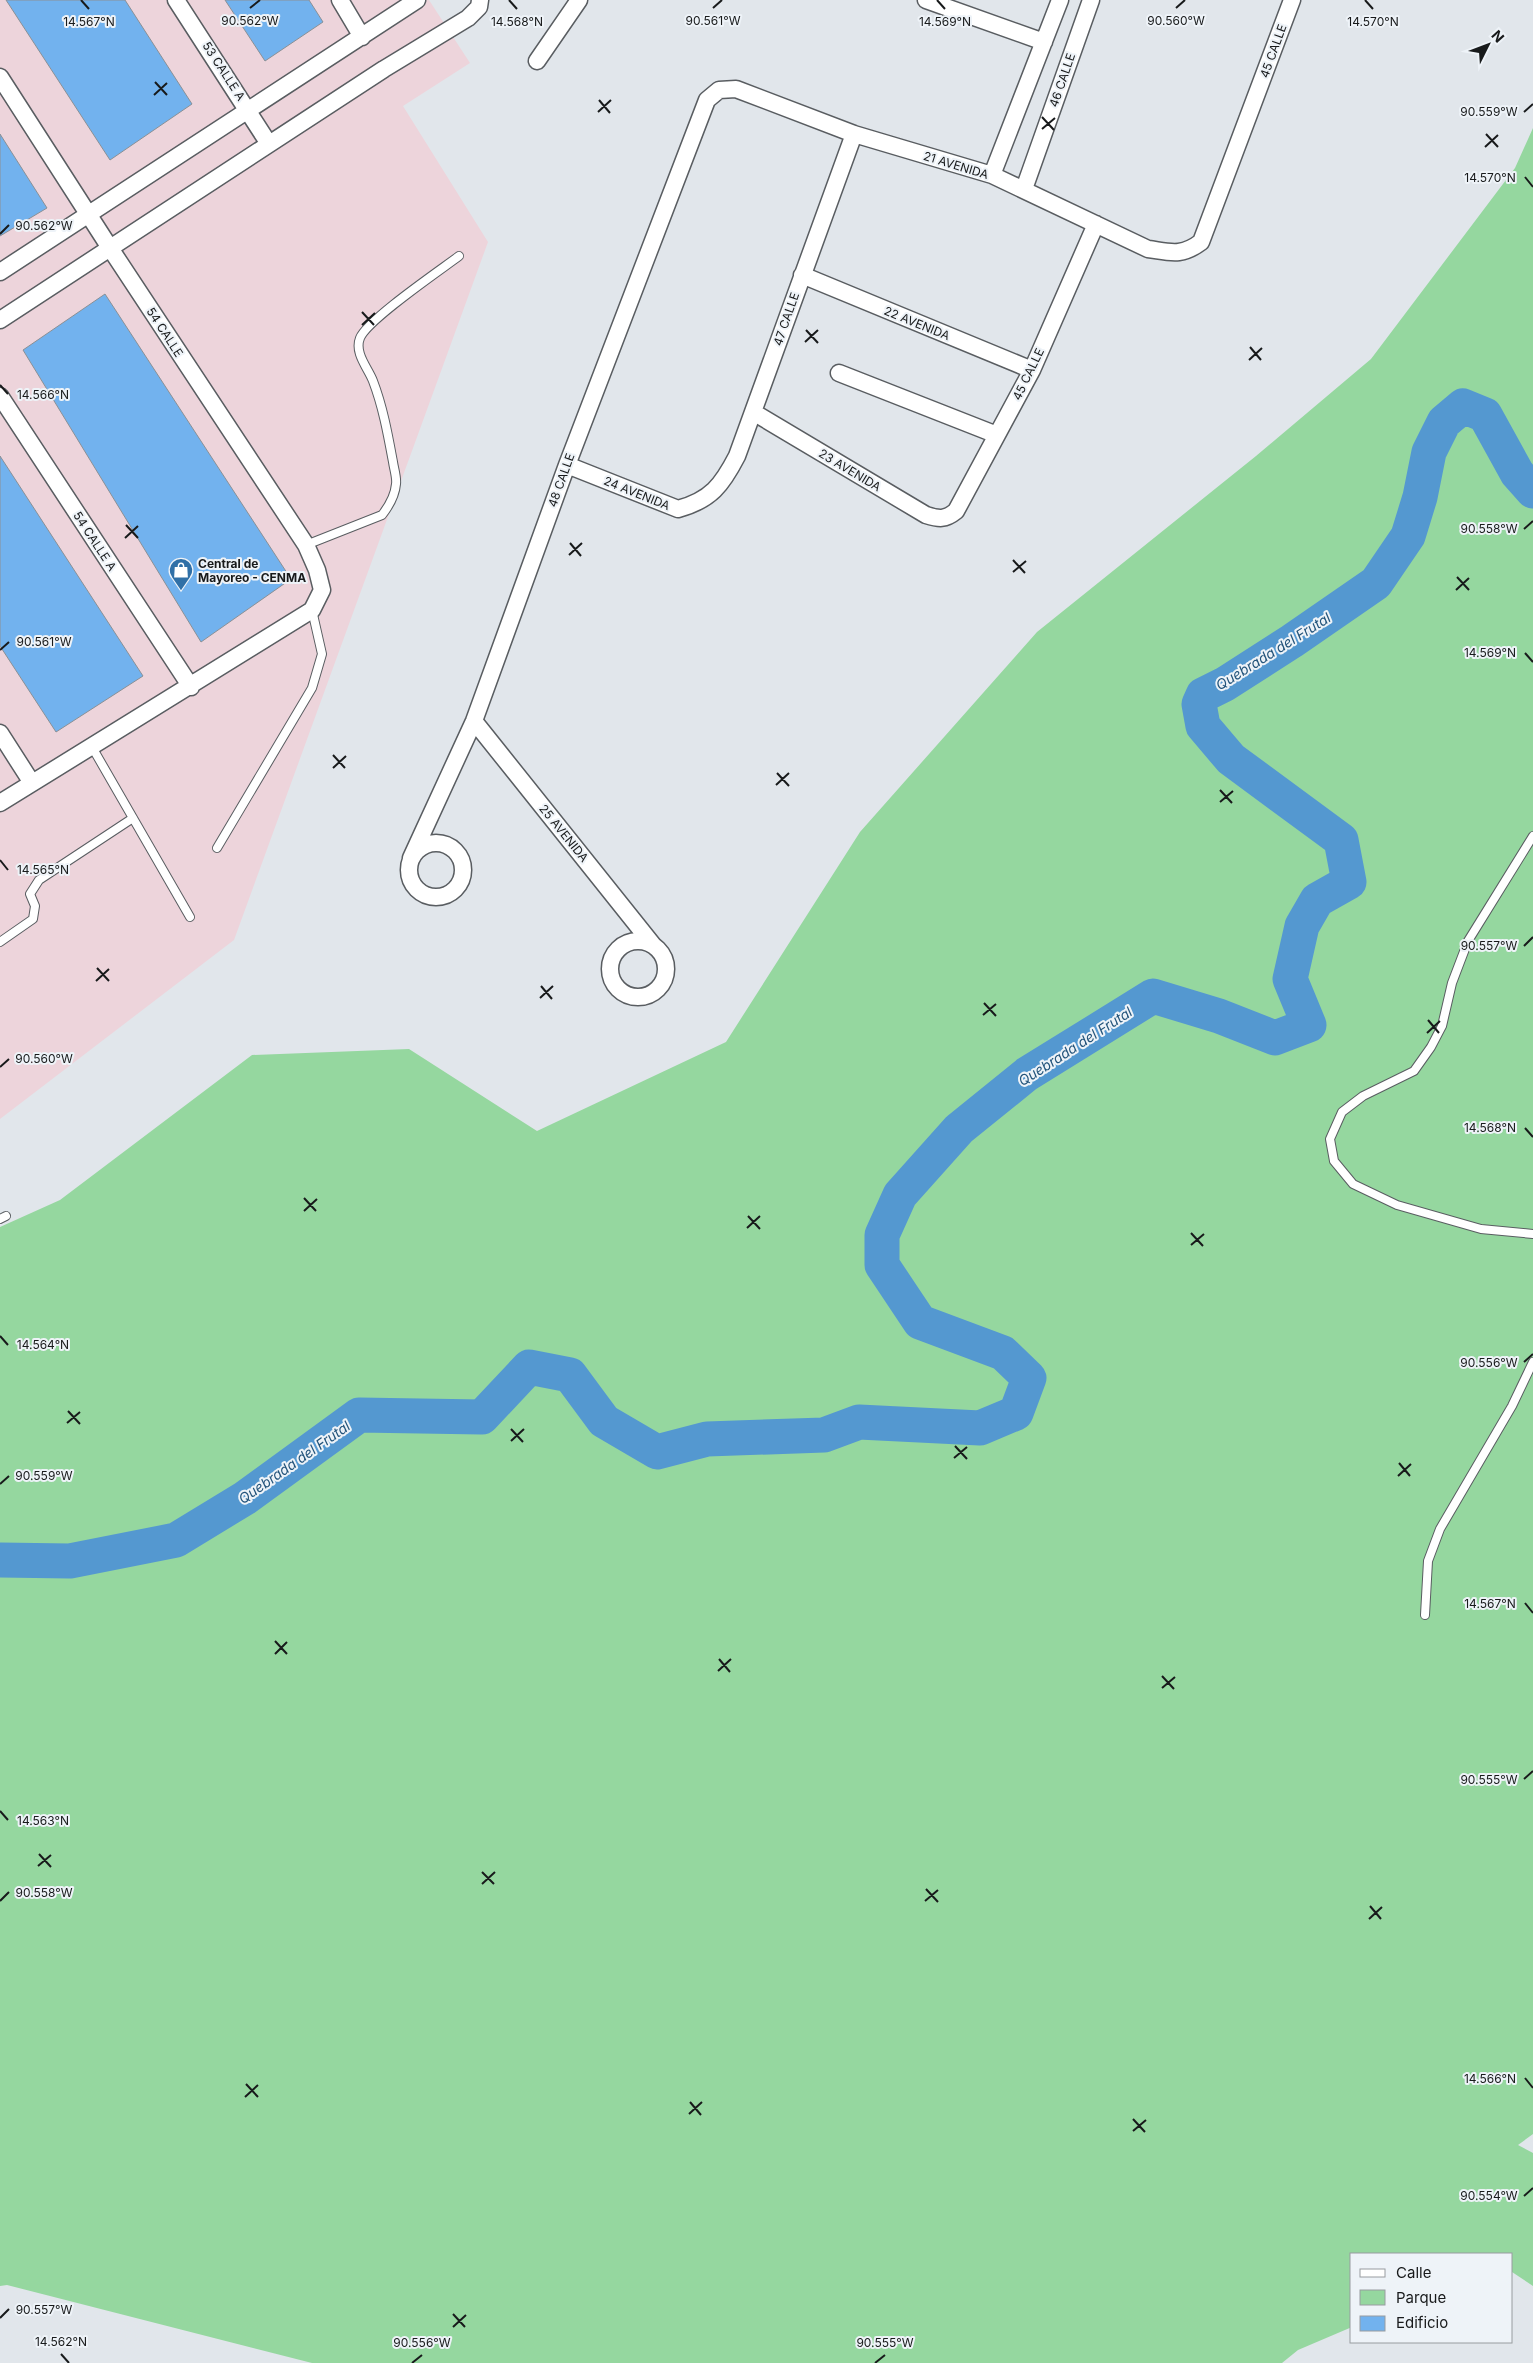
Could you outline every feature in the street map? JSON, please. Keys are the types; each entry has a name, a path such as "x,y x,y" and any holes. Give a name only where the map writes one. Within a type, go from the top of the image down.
{"street":[{"name":"53 CALLE A","path":"176,0 270,144"},
{"path":"340,0 362,37"},
{"path":"0,272 417,0"},
{"path":"0,320 384,69 468,18 479,7 480,0"},
{"path":"537,61 579,0"},
{"path":"926,0 1044,42"},
{"path":"992,175 1060,0"},
{"name":"46 CALLE","path":"1024,189 1090,0"},
{"name":"45 CALLE","path":"1201,242 1292,0"},
{"name":"54 CALLE","path":"0,77 110,248 306,545 317,570 322,590 312,610"},
{"name":"21 AVENIDA","path":"707,100 719,90 736,89 854,134 992,175 1148,249 1175,253 1189,251 1201,242"},
{"name":"48 CALLE","path":"411,858 474,721 567,465 707,100"},
{"name":"47 CALLE","path":"707,497 724,482 737,456 854,134"},
{"name":"45 CALLE","path":"948,517 956,511 1032,370 1096,224"},
{"name":"22 AVENIDA","path":"802,276 1032,370"},
{"path":"839,373 997,435"},
{"name":"54 CALLE A","path":"0,396 191,686"},
{"name":"23 AVENIDA","path":"754,412 926,515 940,519 948,517"},
{"name":"24 AVENIDA","path":"567,465 678,509 693,505 707,497"},
{"path":"0,803 312,610"},
{"name":"25 AVENIDA","path":"474,721 653,945"},
{"path":"0,733 32,783"}],"lane":[{"path":"306,545 382,515 389,506 397,482 384,418 373,380 361,356 360,338 369,325 459,256"},
{"path":"217,848 312,688 322,654 312,610"},
{"path":"92,747 190,918"},
{"path":"0,942 33,919 35,906 30,894 40,880 133,818"},
{"path":"1533,836 1468,941 1452,983 1442,1026 1431,1047 1414,1071 1363,1096 1342,1112 1330,1139 1334,1161 1353,1184 1397,1205 1481,1229 1533,1234"},
{"path":"1424,1615 1428,1561 1440,1529 1512,1406 1533,1362"}],"shaded area":[{"name":"Central de Mayoreo - CENMA","path":"0,0 429,0 470,63 403,106 488,242 234,940 0,1119"}],"green space":[{"path":"1533,128 1533,2134 1518,2145 1533,2153 1533,2286 1513,2273 1513,2253 1350,2253 1350,2328 1298,2350 1282,2363 312,2363 7,2285 0,2286 0,1227 60,1200 252,1055 409,1049 537,1131 726,1042 860,832 1037,632 1256,456 1371,359 1515,168"}],"building":[{"path":"6,0 125,0 192,104 110,160"},
{"path":"225,0 309,0 323,22 265,61"},
{"path":"0,134 47,208 0,236"},
{"path":"105,294 291,579 201,642 23,350"},
{"path":"0,456 143,676 56,732 0,646"}],"waterway":[{"name":"Quebrada del Frutal","path":"0,1560 70,1561 176,1540 245,1498 359,1415 482,1417 529,1367 570,1375 604,1421 657,1452 707,1439 824,1435 859,1422 980,1428 1016,1413 1029,1378 1003,1353 920,1322 882,1265 882,1235 900,1195 959,1129 1027,1074 1153,996 1219,1016 1275,1038 1309,1025 1290,979 1302,926 1317,900 1349,882 1341,840 1231,759 1203,726 1199,704 1203,695 1225,684 1292,641 1376,583 1408,536 1420,497 1429,452 1444,422 1463,406 1485,415 1517,473 1533,491"}],"place":[{"name":"Central de Mayoreo - CENMA","path":"181,591"}]}
